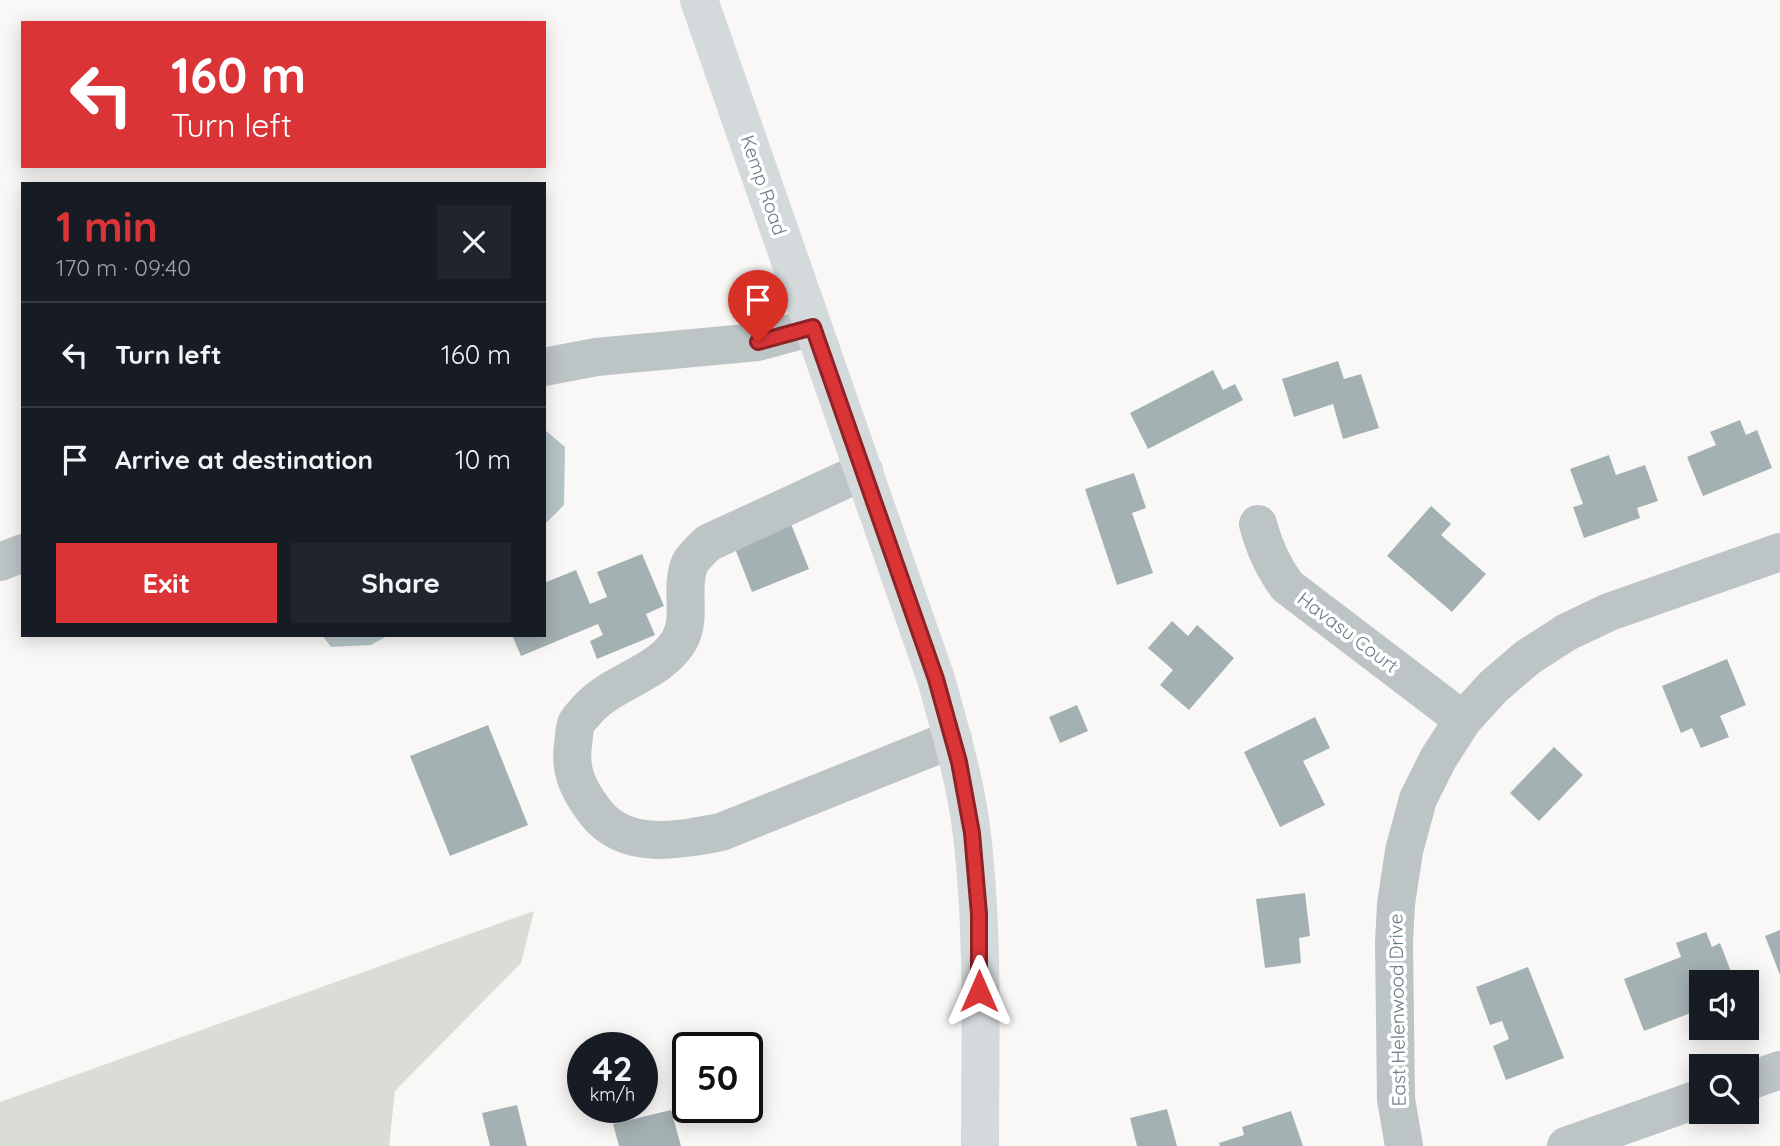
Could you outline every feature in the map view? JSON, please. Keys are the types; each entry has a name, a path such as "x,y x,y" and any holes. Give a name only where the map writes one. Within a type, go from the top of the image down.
{"main road":[{"name":"Kemp Road","path":"699,0 936,679 953,739 972,833 979,914 980,1146"}],"street":[{"path":"546,367 596,357 758,342 813,327"},
{"path":"863,471 708,543 691,561 686,580 687,612 680,640 664,660 598,698 576,723 571,758 579,791 600,818 622,835 653,840 685,839 721,832 953,739"},
{"name":"Havasu Court","path":"1258,524 1263,542 1287,586 1463,720"},
{"name":"East Helenwood Drive","path":"1404,1146 1396,1099 1395,904 1404,851 1418,799 1438,759 1463,720 1493,687 1528,657 1567,632 1609,612 1780,552"},
{"path":"0,562 21,555"},
{"path":"1759,1077 1780,1070"},
{"path":"1566,1146 1689,1102"}],"shaded area":[{"path":"546,431 565,447 564,505 546,523"},
{"path":"324,637 385,637 371,645 331,647"},
{"path":"534,911 521,963 395,1091 389,1146 0,1146 0,1102"}],"building":[{"path":"1338,361 1344,379 1361,374 1379,428 1343,439 1333,404 1294,417 1282,379"},
{"path":"1213,370 1223,390 1235,384 1243,400 1148,449 1130,413"},
{"path":"1740,420 1746,435 1757,430 1772,468 1703,496 1687,457 1716,445 1710,432"},
{"path":"1609,455 1616,475 1645,465 1658,501 1637,508 1640,518 1584,538 1573,507 1583,504 1570,469"},
{"path":"1134,473 1146,508 1132,513 1153,573 1117,585 1085,489"},
{"path":"1431,506 1451,524 1441,535 1486,574 1452,612 1387,556"},
{"path":"791,524 809,569 752,592 734,546"},
{"path":"642,554 664,606 646,614 655,635 597,659 590,641 603,635 598,624 521,656 513,637 546,637 546,582 576,570 590,604 607,597 597,572"},
{"path":"1172,621 1188,636 1197,625 1234,658 1189,710 1160,685 1173,670 1148,648"},
{"path":"1727,659 1746,705 1720,716 1729,737 1701,748 1692,728 1681,733 1662,686"},
{"path":"1077,705 1088,731 1060,743 1049,717"},
{"path":"1315,717 1330,748 1303,761 1325,805 1280,827 1244,752"},
{"path":"488,725 528,825 450,856 410,756"},
{"path":"1554,747 1583,775 1539,821 1510,793"},
{"path":"1305,893 1310,936 1299,938 1301,963 1265,968 1256,899"},
{"path":"1780,930 1780,975 1765,936"},
{"path":"1706,932 1712,947 1720,943 1730,970 1689,970 1689,1014 1644,1031 1624,979 1681,957 1676,943"},
{"path":"1528,967 1564,1058 1506,1080 1493,1046 1509,1039 1502,1021 1490,1025 1476,987"},
{"path":"517,1105 527,1146 490,1146 482,1113"},
{"path":"1167,1109 1177,1146 1137,1146 1130,1118"},
{"path":"671,1110 672,1123 675,1123 681,1146 619,1146 613,1124 658,1123 658,1113"},
{"path":"1291,1111 1303,1146 1220,1146 1219,1143 1244,1135 1242,1127"}],"route":[{"path":"758,342 813,327 936,679 959,762 972,833 979,914 979,991"}]}
